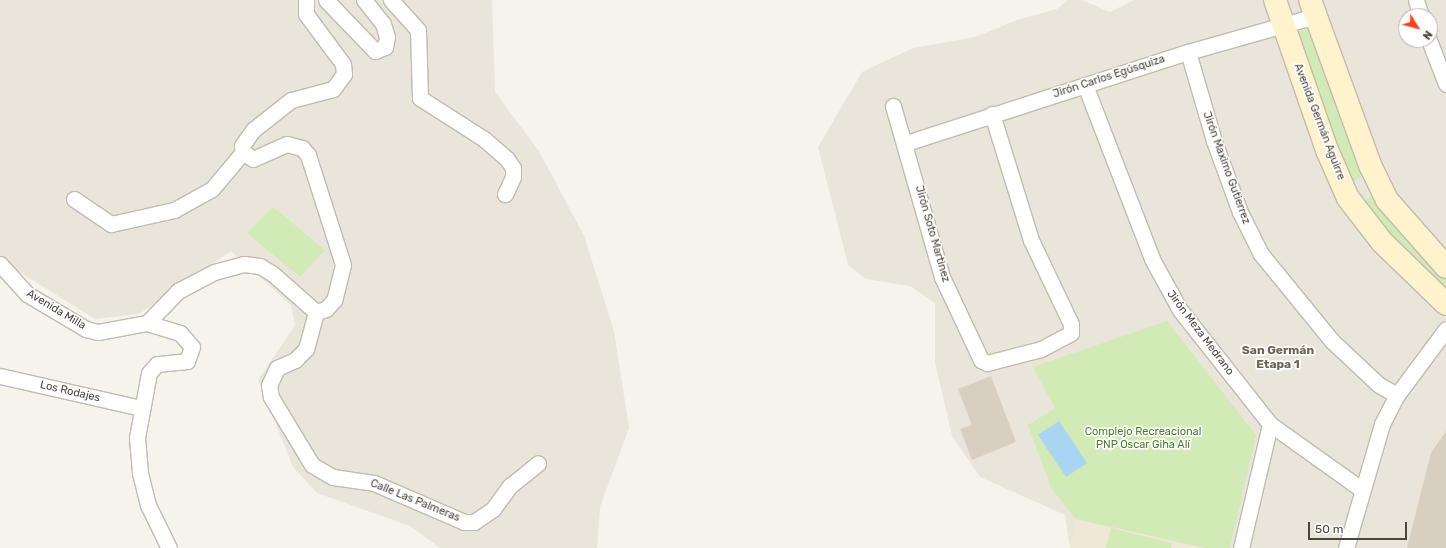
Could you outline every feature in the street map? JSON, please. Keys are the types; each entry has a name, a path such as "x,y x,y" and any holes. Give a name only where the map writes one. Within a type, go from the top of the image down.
{"main road":[{"name":"Avenida Germán Aguirre","path":"1275,0 1282,24 1327,150 1348,198 1382,242 1446,304"},
{"path":"1312,8 1378,181 1387,200 1446,267"},
{"path":"1348,198 1378,181"}],"street":[{"path":"74,199 111,224 174,210 212,189 243,152 244,139 291,100 338,87 344,74 343,64 306,14 306,0"},
{"path":"326,0 375,51 384,46 387,37 383,24 364,0"},
{"path":"391,0 418,30 420,98 484,139 507,158 513,168 513,177 505,194"},
{"name":"Jirón Carlos Egúsquiza","path":"906,143 992,114 1282,24 1312,8"},
{"path":"1432,48 1446,84"},
{"name":"Jirón Maximo Gutierrez","path":"1188,52 1214,141 1240,212 1261,254 1332,341 1379,385 1397,395"},
{"name":"Jirón Meza Medrano","path":"1085,85 1164,285 1270,424 1361,489"},
{"name":"Jirón Soto Martinez","path":"893,106 906,143 942,277 981,360 987,363 1041,349 1071,333 1071,324 1031,240 992,114"},
{"path":"169,548 148,505 140,474 136,438 149,373 157,364 187,362 192,348 180,333 147,323 178,291 214,272 244,264 260,266 273,274 316,312 326,309 334,300 344,265 308,155 293,144 278,147 258,158 243,152"},
{"name":"Avenida Milla","path":"0,264 27,294 86,329 98,332 147,323"},
{"name":"Calle Las Palmeras","path":"316,312 306,349 295,360 277,368 269,385 271,397 312,465 333,477 374,483 464,522 474,522 493,509 510,486 538,463"},
{"path":"1346,548 1361,489 1377,438 1397,395 1446,329"},
{"name":"Los Rodajes","path":"0,376 141,408"},
{"path":"1241,548 1270,424"}],"shaded area":[{"path":"0,0 492,0 495,92 539,151 584,236 614,331 629,428 600,507 597,548 440,548 410,526 317,493 293,467 258,380 295,325 291,305 231,251 139,314 95,319 10,266 0,257"},
{"path":"1068,0 1082,0 1110,12 1134,0 1446,0 1446,548 1070,548 1065,515 980,477 952,436 935,362 935,303 910,286 866,279 848,265 818,147 862,72 913,48 975,37 1020,19 1057,9"},
{"path":"1076,519 1205,548 1070,548"}],"green space":[{"path":"1313,27 1343,127 1364,175 1350,183 1296,32"},
{"path":"1372,195 1446,275 1446,292 1386,232 1364,202"},
{"path":"273,207 325,250 300,277 247,233"},
{"name":"Complejo Recreacional PNP Oscar Giha Alí","path":"1167,321 1256,435 1230,548 1205,548 1076,519 1051,488 1028,425 1055,408 1033,367"},
{"path":"1111,528 1172,543 1171,548 1106,548"}],"water":[{"path":"1059,421 1087,463 1066,477 1038,435"}],"building":[{"path":"991,376 1016,442 972,460 960,429 972,425 958,389"},
{"path":"1446,431 1446,548 1407,548 1431,453"}],"district":[{"name":"San Germán Etapa 1","path":"1278,358"}]}
